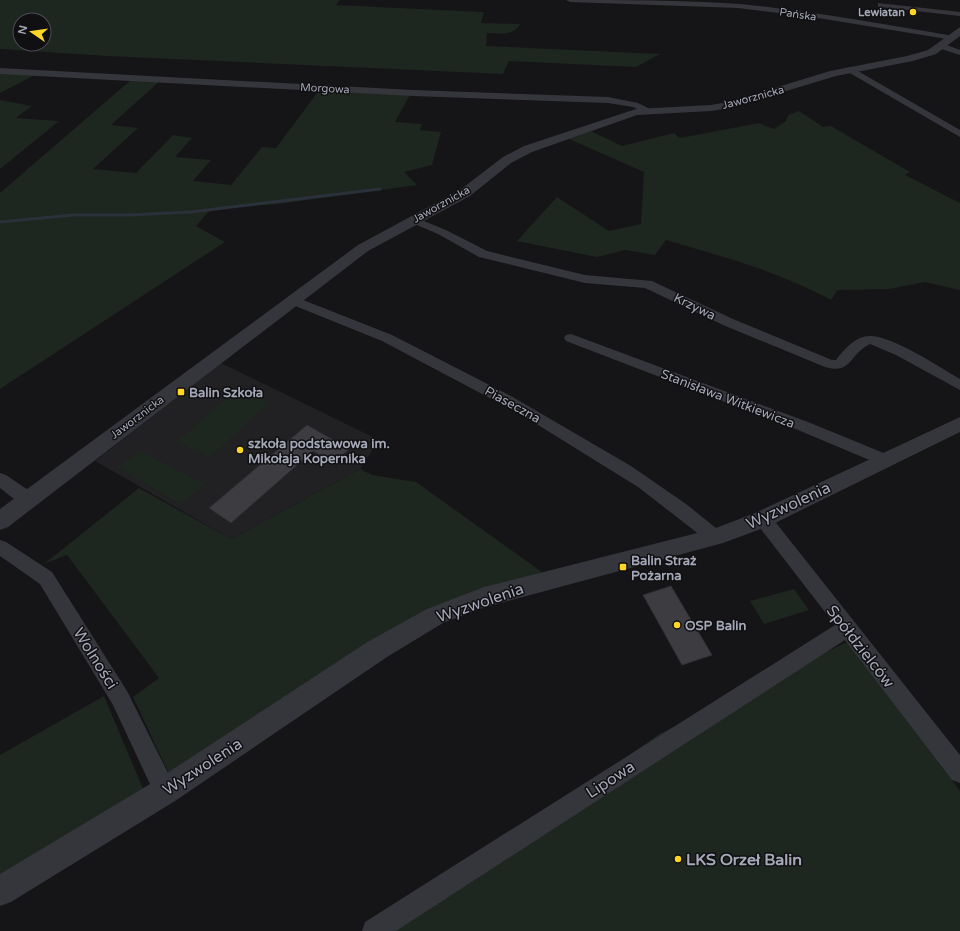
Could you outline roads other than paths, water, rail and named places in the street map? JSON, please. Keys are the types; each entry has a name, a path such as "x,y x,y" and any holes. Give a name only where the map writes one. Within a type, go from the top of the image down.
{"street":[{"name":"Pańska","path":"570,0 743,6 956,34"},
{"path":"881,5 960,14"},
{"name":"Jaworznicka","path":"0,521 363,248 465,193 507,160 528,149 625,116 649,111 711,108 730,105 828,75 925,55 956,34"},
{"path":"940,46 960,53"},
{"path":"851,70 960,134"},
{"name":"Morgowa","path":"0,71 413,93 608,100 634,105 649,111"},
{"name":"Krzywa","path":"414,220 442,232 483,254 585,279 648,284 728,322 830,364 839,365 855,348 865,341 881,342 960,385"},
{"name":"Piaseczna","path":"294,300 399,343 527,410 600,454 657,492 690,515 715,537"},
{"name":"Stanisława Witkiewicza","path":"571,338 803,426 885,460"},
{"name":"Wyzwolenia","path":"0,891 164,791 378,649 435,616 484,597 715,537 764,519 960,424"},
{"path":"0,480 28,499"},
{"name":"Spółdzielców","path":"764,519 960,772"},
{"name":"Wolności","path":"0,547 46,578 120,698 164,791"},
{"name":"Lipowa","path":"374,931 847,628"}],"waterway":[{"path":"0,222 73,215 129,215 191,212 380,189"}],"place":[{"name":"Lewiatan","path":"913,12"},
{"name":"Balin Szkoła","path":"181,392"},
{"name":"szkoła podstawowa im. Mikołaja Kopernika","path":"240,450"},
{"name":"Balin Straż Pożarna","path":"623,567"},
{"name":"OSP Balin","path":"677,625"},
{"name":"LKS Orzeł Balin","path":"678,859"}]}
